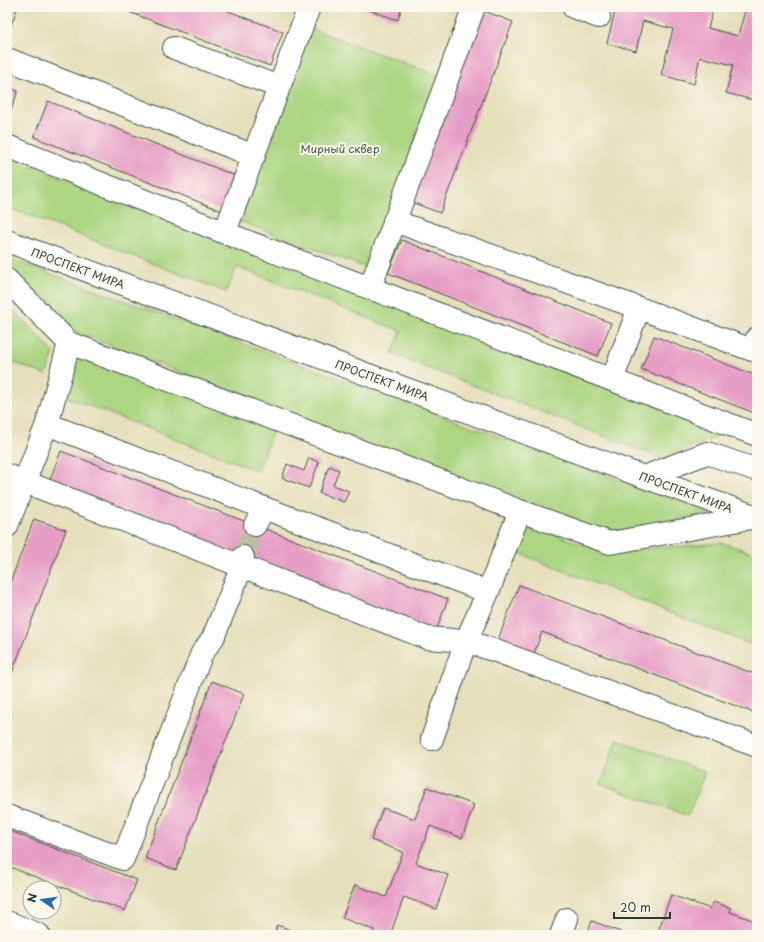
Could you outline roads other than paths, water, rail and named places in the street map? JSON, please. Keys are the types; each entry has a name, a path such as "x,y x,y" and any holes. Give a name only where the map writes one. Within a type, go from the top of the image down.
{"street":[{"path":"225,232 309,7"},
{"path":"370,288 474,7"},
{"path":"573,7 598,17"},
{"path":"174,48 279,87"},
{"path":"7,59 254,156"},
{"path":"7,146 370,288 757,435"},
{"path":"394,221 639,308 752,350 757,338"},
{"name":"ПРОСПЕКТ МИРА","path":"7,242 644,477 757,517"},
{"path":"7,280 69,343 610,543 757,517"},
{"path":"612,380 639,308"},
{"path":"7,526 16,479 46,424 69,343"},
{"path":"46,424 260,516 488,592"},
{"path":"644,477 707,453 757,470"},
{"path":"16,479 242,562 427,638 466,641 757,746"},
{"path":"432,739 466,641 488,592 520,511"},
{"path":"7,816 123,860 202,653 213,638 242,562"},
{"path":"7,922 39,935"}],"tunnel":[{"path":"243,557 255,525"}],"park label":[{"name":"Мирный сквер","path":"340,148"}]}
